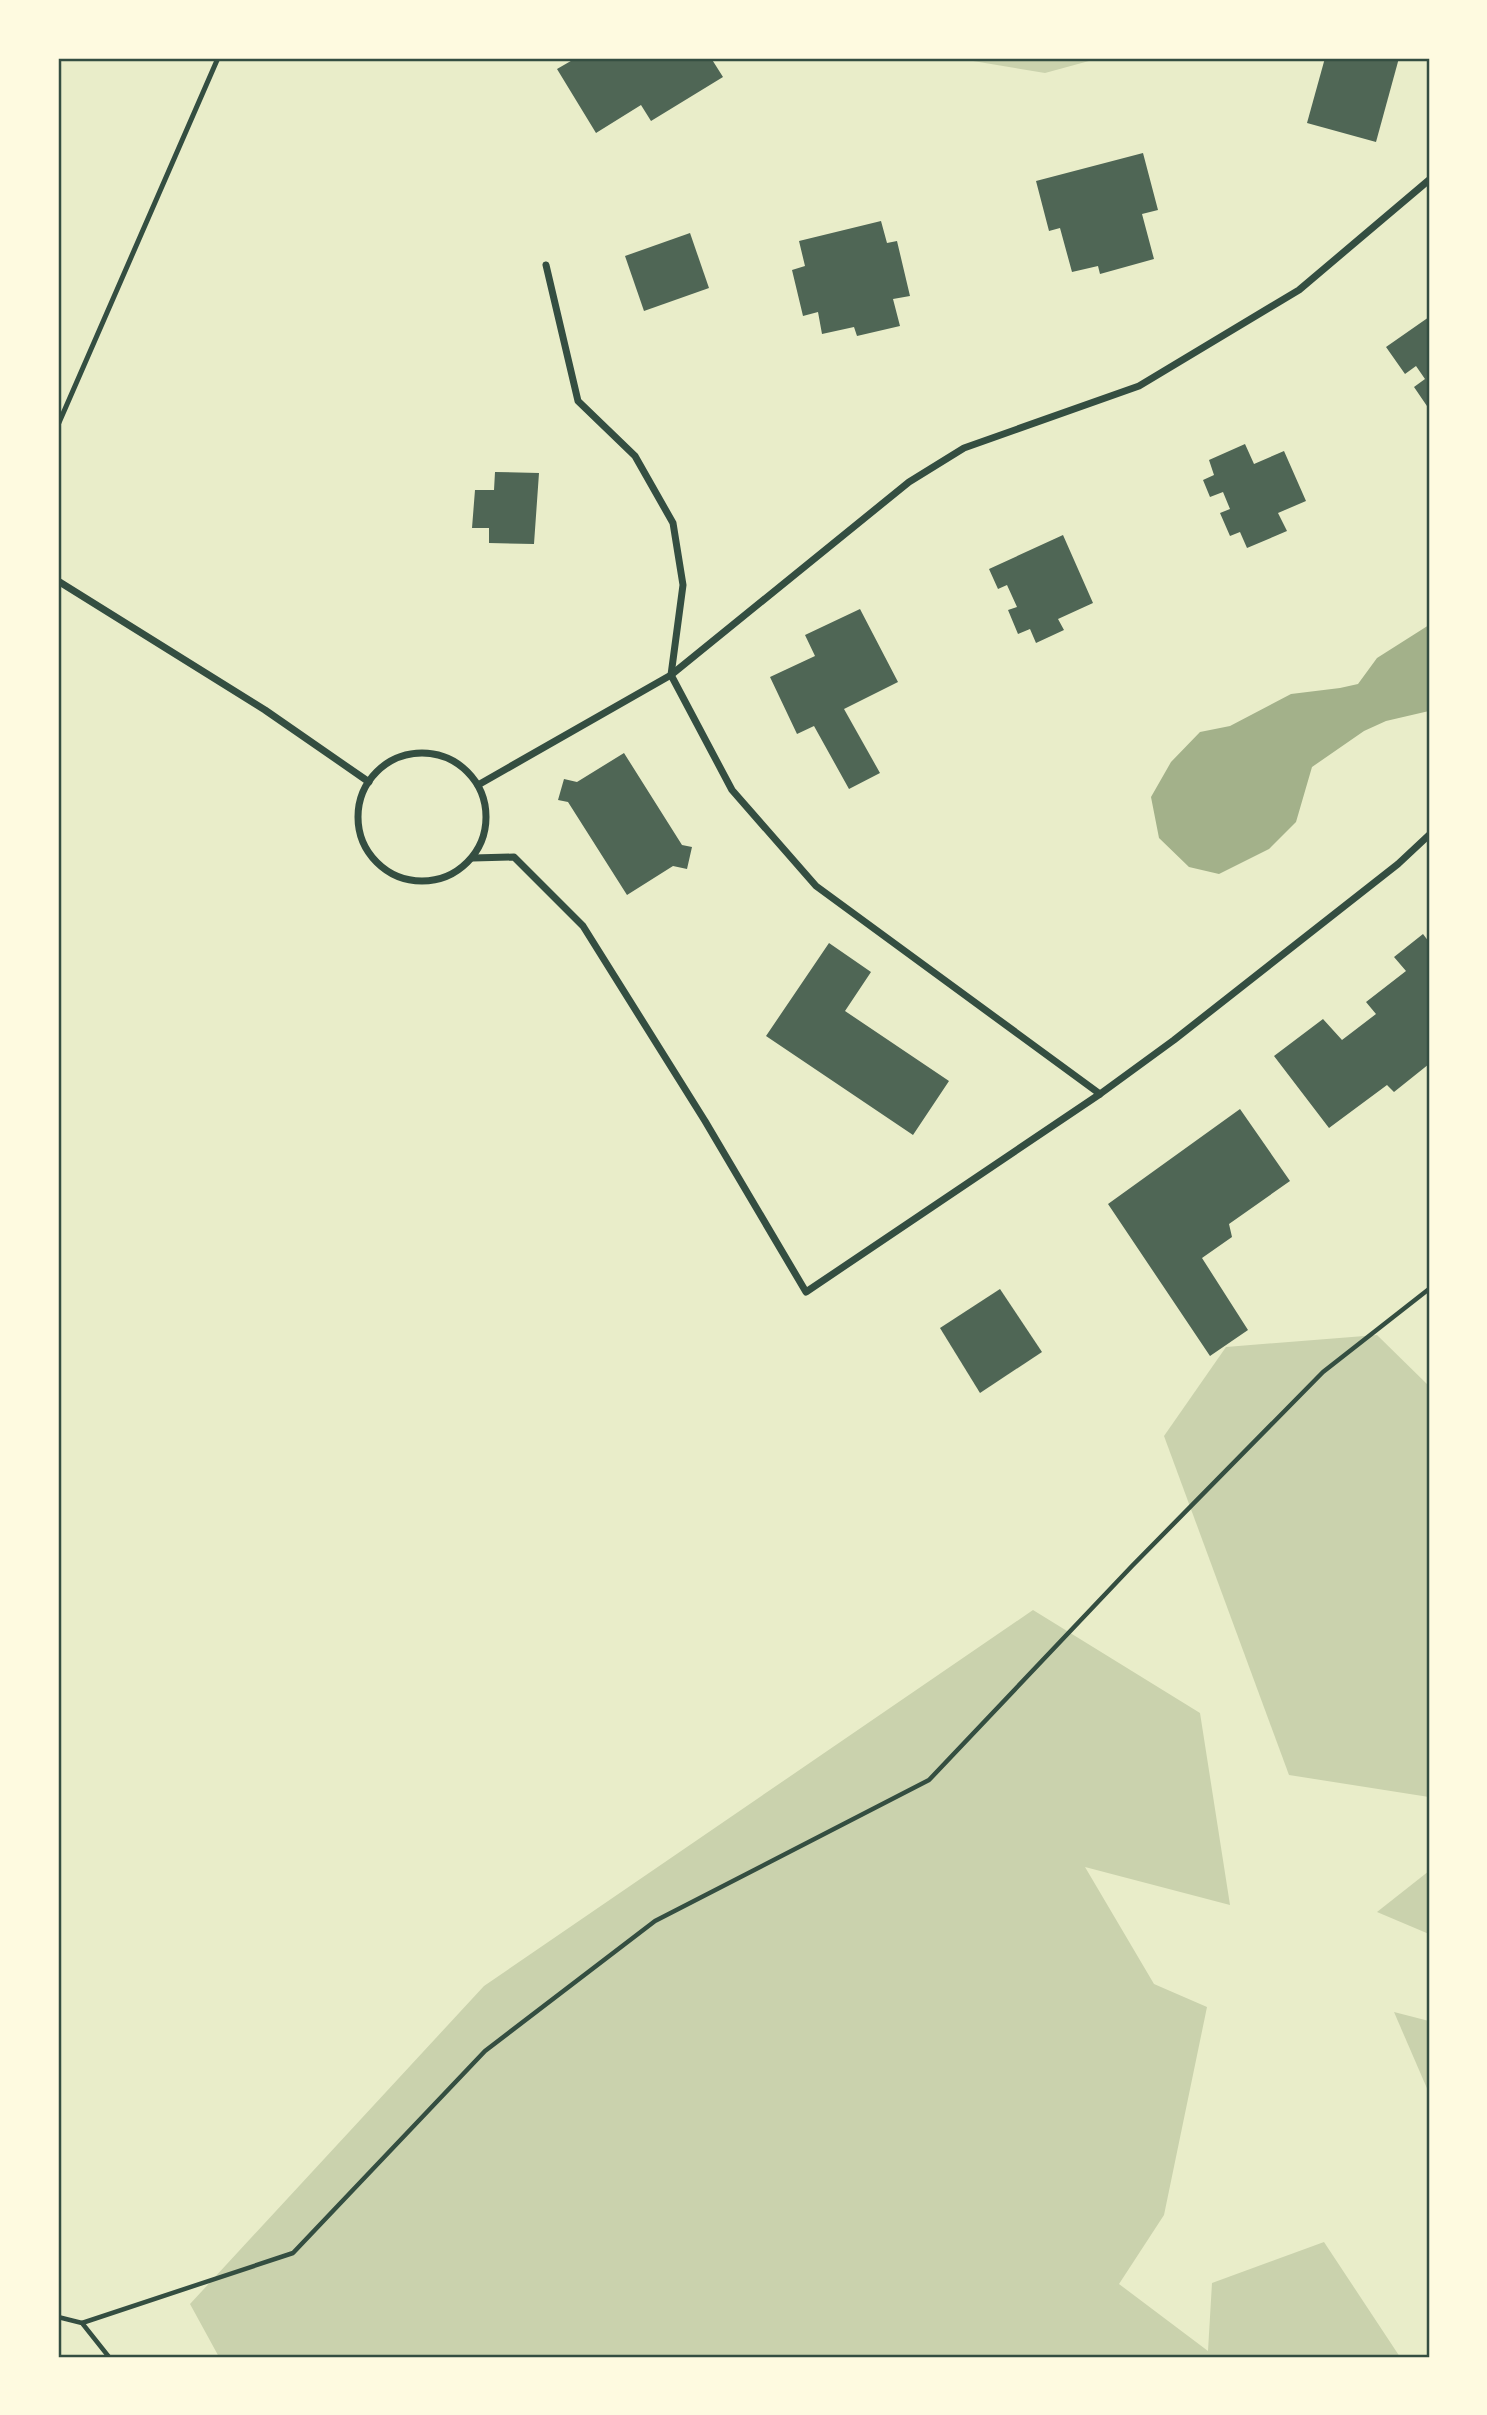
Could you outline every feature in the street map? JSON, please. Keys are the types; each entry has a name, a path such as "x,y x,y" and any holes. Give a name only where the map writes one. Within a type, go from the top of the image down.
{"street":[{"path":"478,785 671,675 909,482 964,448 1139,386 1299,290 1429,180"},
{"path":"547,265 578,401 635,456 673,523 683,585 671,675 732,790 816,886 1100,1094"},
{"path":"58,581 265,710 369,782"},
{"path":"412,752 443,755 470,771 478,785 485,798 487,830 473,858 448,877 417,882 388,873 366,850 357,820 363,789 383,765 412,752"},
{"path":"473,858 514,857 583,926 705,1121 806,1292 1100,1094 1174,1040 1398,864 1429,835"}],"lane":[{"path":"58,425 218,58"}],"path":[{"path":"58,2317 82,2323 293,2253 485,2051 655,1921 929,1780 1132,1566 1323,1371 1429,1289"},
{"path":"82,2323 109,2357"}],"shaded area":[{"path":"969,58 1100,58 1045,73 973,61"},
{"path":"1429,625 1429,711 1386,721 1364,731 1312,767 1296,822 1269,849 1219,874 1189,867 1159,838 1151,797 1171,762 1200,732 1230,726 1291,694 1358,684 1377,658"},
{"path":"1377,1335 1429,1386 1429,1797 1289,1775 1164,1436 1226,1347"},
{"path":"1033,1610 1200,1713 1230,1905 1085,1867 1154,1984 1207,2007 1164,2215 1119,2284 1208,2351 1212,2283 1324,2242 1400,2357 219,2357 190,2304 484,1986"},
{"path":"1429,1871 1429,1934 1377,1912"},
{"path":"1394,2012 1429,2021 1429,2093"}],"building":[{"path":"576,58 711,58 723,77 651,121 641,105 596,133 557,69"},
{"path":"1325,58 1399,58 1376,142 1307,123"},
{"path":"1143,153 1158,210 1142,214 1154,259 1100,274 1098,266 1072,272 1060,228 1049,231 1036,181"},
{"path":"881,221 887,243 897,241 910,296 893,299 900,326 857,336 854,327 822,334 818,312 803,316 792,270 805,266 799,241"},
{"path":"690,233 709,288 644,311 625,256"},
{"path":"1429,317 1429,409 1414,387 1425,379 1416,366 1405,374 1386,347"},
{"path":"1245,444 1254,464 1284,451 1306,501 1278,513 1287,531 1247,548 1240,532 1230,536 1220,513 1230,509 1223,492 1210,497 1203,480 1214,475 1209,460"},
{"path":"495,472 539,473 534,544 489,543 489,528 472,528 475,490 494,490"},
{"path":"1063,535 1093,603 1058,619 1064,630 1036,643 1030,629 1018,634 1008,610 1017,607 1007,585 998,589 989,569"},
{"path":"860,609 898,682 844,709 880,773 849,789 814,726 797,734 770,677 815,656 805,635"},
{"path":"624,753 682,845 692,847 687,869 673,866 627,895 568,802 558,800 564,779 577,782"},
{"path":"1423,934 1429,942 1429,1064 1394,1092 1387,1085 1329,1128 1274,1056 1323,1019 1342,1040 1376,1014 1366,1002 1406,971 1394,957"},
{"path":"829,943 871,972 845,1011 949,1081 913,1135 766,1036"},
{"path":"1240,1109 1290,1181 1229,1224 1232,1237 1202,1258 1248,1330 1210,1356 1108,1204"},
{"path":"1000,1289 1042,1352 980,1393 940,1328"}]}
